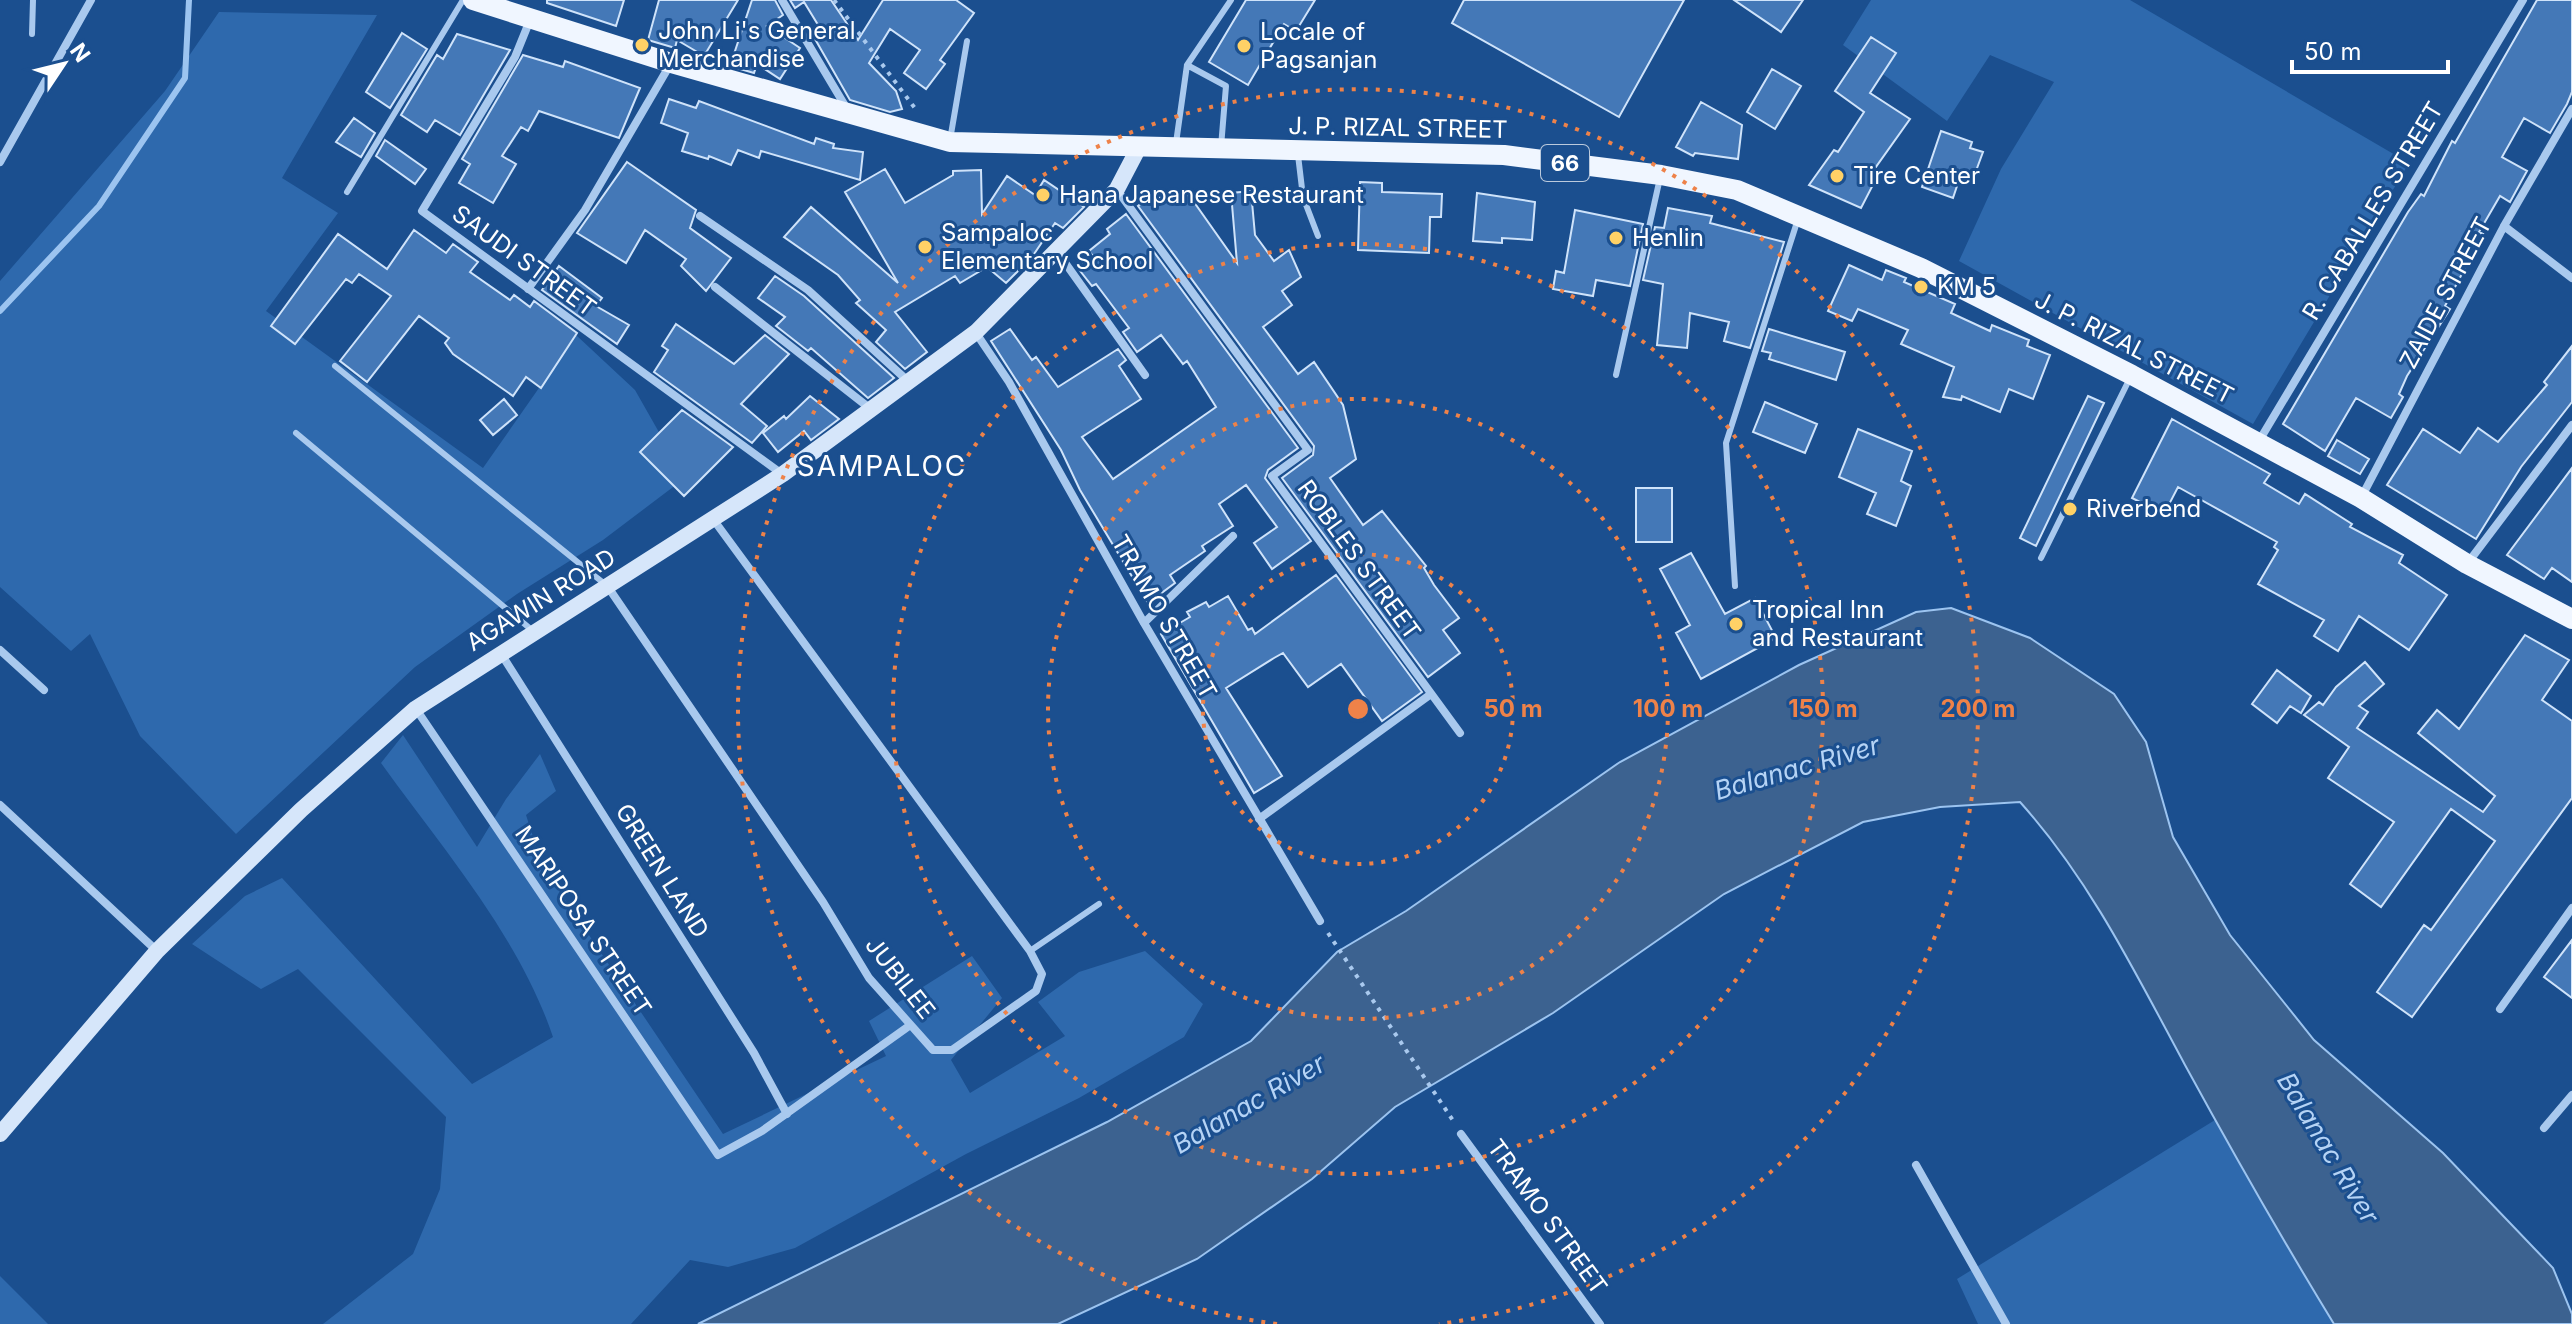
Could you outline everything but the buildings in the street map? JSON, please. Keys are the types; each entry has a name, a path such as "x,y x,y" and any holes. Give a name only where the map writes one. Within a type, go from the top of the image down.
{"main road":[{"name":"J. P. RIZAL STREET","path":"473,0 852,117 944,140 1176,149 1504,155 1661,175 1737,190 1921,268 2132,375 2361,498 2467,564 2572,619"}],"street":[{"path":"0,162 91,0"},
{"path":"782,0 852,117"},
{"name":"R. CABALLES STREET","path":"2258,442 2523,0"},
{"name":"SAUDI STREET","path":"531,18 515,57 422,211 783,474"},
{"path":"528,289 585,210 671,63"},
{"name":"ZAIDE STREET","path":"2361,498 2504,226 2572,109"},
{"name":"AGAWIN ROAD","path":"2,1129 157,951 301,810 415,709 783,474 976,332 1117,189 1139,147"},
{"name":"ROBLES STREET","path":"1117,189 1308,450 1272,476 1460,733"},
{"path":"700,216 808,290 909,383"},
{"path":"2504,226 2572,278"},
{"path":"1056,250 1145,375"},
{"path":"715,287 872,410"},
{"name":"TRAMO STREET","path":"976,332 1009,382 1144,623 1320,921"},
{"path":"2467,564 2572,425"},
{"name":"JUBILEE","path":"608,587 823,902 869,978 933,1050 952,1050 1036,991 1042,974 1030,951 713,519"},
{"path":"1144,623 1233,536"},
{"path":"0,650 44,690"},
{"name":"GREEN LAND","path":"500,652 754,1053 787,1114"},
{"path":"1259,819 1431,694"},
{"name":"MARIPOSA STREET","path":"415,709 718,1155 787,1114"},
{"path":"0,805 157,951"},
{"path":"2500,1009 2572,908"},
{"path":"787,1114 909,1026"},
{"path":"2544,1128 2572,1095"},
{"name":"TRAMO STREET","path":"1461,1134 1600,1324"},
{"path":"1916,1165 2006,1324"}],"lane":[{"path":"32,34 33,0"},
{"path":"347,192 463,0"},
{"path":"1176,149 1187,65 1231,0"},
{"path":"944,140 967,41"},
{"path":"1187,65 1226,86 1221,150"},
{"path":"1298,152 1303,197 1318,236"},
{"path":"1616,375 1661,175"},
{"path":"1735,586 1726,443 1800,216"},
{"path":"335,366 608,587"},
{"path":"2041,558 2132,375"},
{"path":"296,433 534,632"},
{"path":"1030,951 1099,904"}],"path":[{"path":"834,0 944,140"},
{"path":"1332,940 1461,1134"}],"shaded area":[{"path":"1871,0 2130,0 2409,163 2253,424 1959,261 2001,169 2054,82 1990,55 1947,121 1843,45"},
{"path":"219,12 377,15 282,178 338,213 266,311 483,468 576,335 635,390 685,478 603,540 517,594 415,667 236,834 140,736 90,634 71,651 0,587 0,281 165,91"},
{"path":"403,735 477,847 506,799 540,754 556,791 526,815 539,855 560,892 723,1134 886,1056 869,1021 972,956 1002,998 951,1060 970,1093 1065,1036 1038,1002 1079,972 1145,951 1203,1004 1184,1037 1079,1098 966,1154 795,1248 728,1267 690,1260 631,1324 323,1324 413,1254 440,1189 446,1117 298,969 261,989 192,944 245,896 282,878 472,1084 553,1037 538,1000 500,928 381,763"},
{"path":"2215,1120 2334,1324 1978,1324 1957,1279"},
{"path":"0,1276 48,1324 0,1324"}],"water":[{"name":"Balanac River","path":"1951,608 2030,638 2114,694 2146,742 2173,837 2230,935 2314,1040 2443,1153 2553,1268 2572,1314 2572,1324 2334,1324 2090,895 2020,802 1940,807 1863,822 1724,894 1553,1013 1395,1107 1312,1179 1197,1259 1058,1324 698,1324 1107,1122 1251,1041 1337,952 1406,911 1620,762 1799,665 1916,612"}],"waterway":[{"path":"0,311 99,206 185,78 189,0"}],"place":[{"name":"John Li's General Merchandise","path":"642,45"},
{"name":"Locale of Pagsanjan","path":"1244,46"},
{"name":"Tire Center","path":"1837,176"},
{"name":"Hana Japanese Restaurant","path":"1043,195"},
{"name":"Henlin","path":"1616,238"},
{"name":"Sampaloc Elementary School","path":"925,247"},
{"name":"KM 5","path":"1921,287"},
{"name":"Riverbend","path":"2070,509"},
{"name":"Tropical Inn and Restaurant","path":"1736,624"}],"district":[{"name":"SAMPALOC","path":"882,466"}]}
